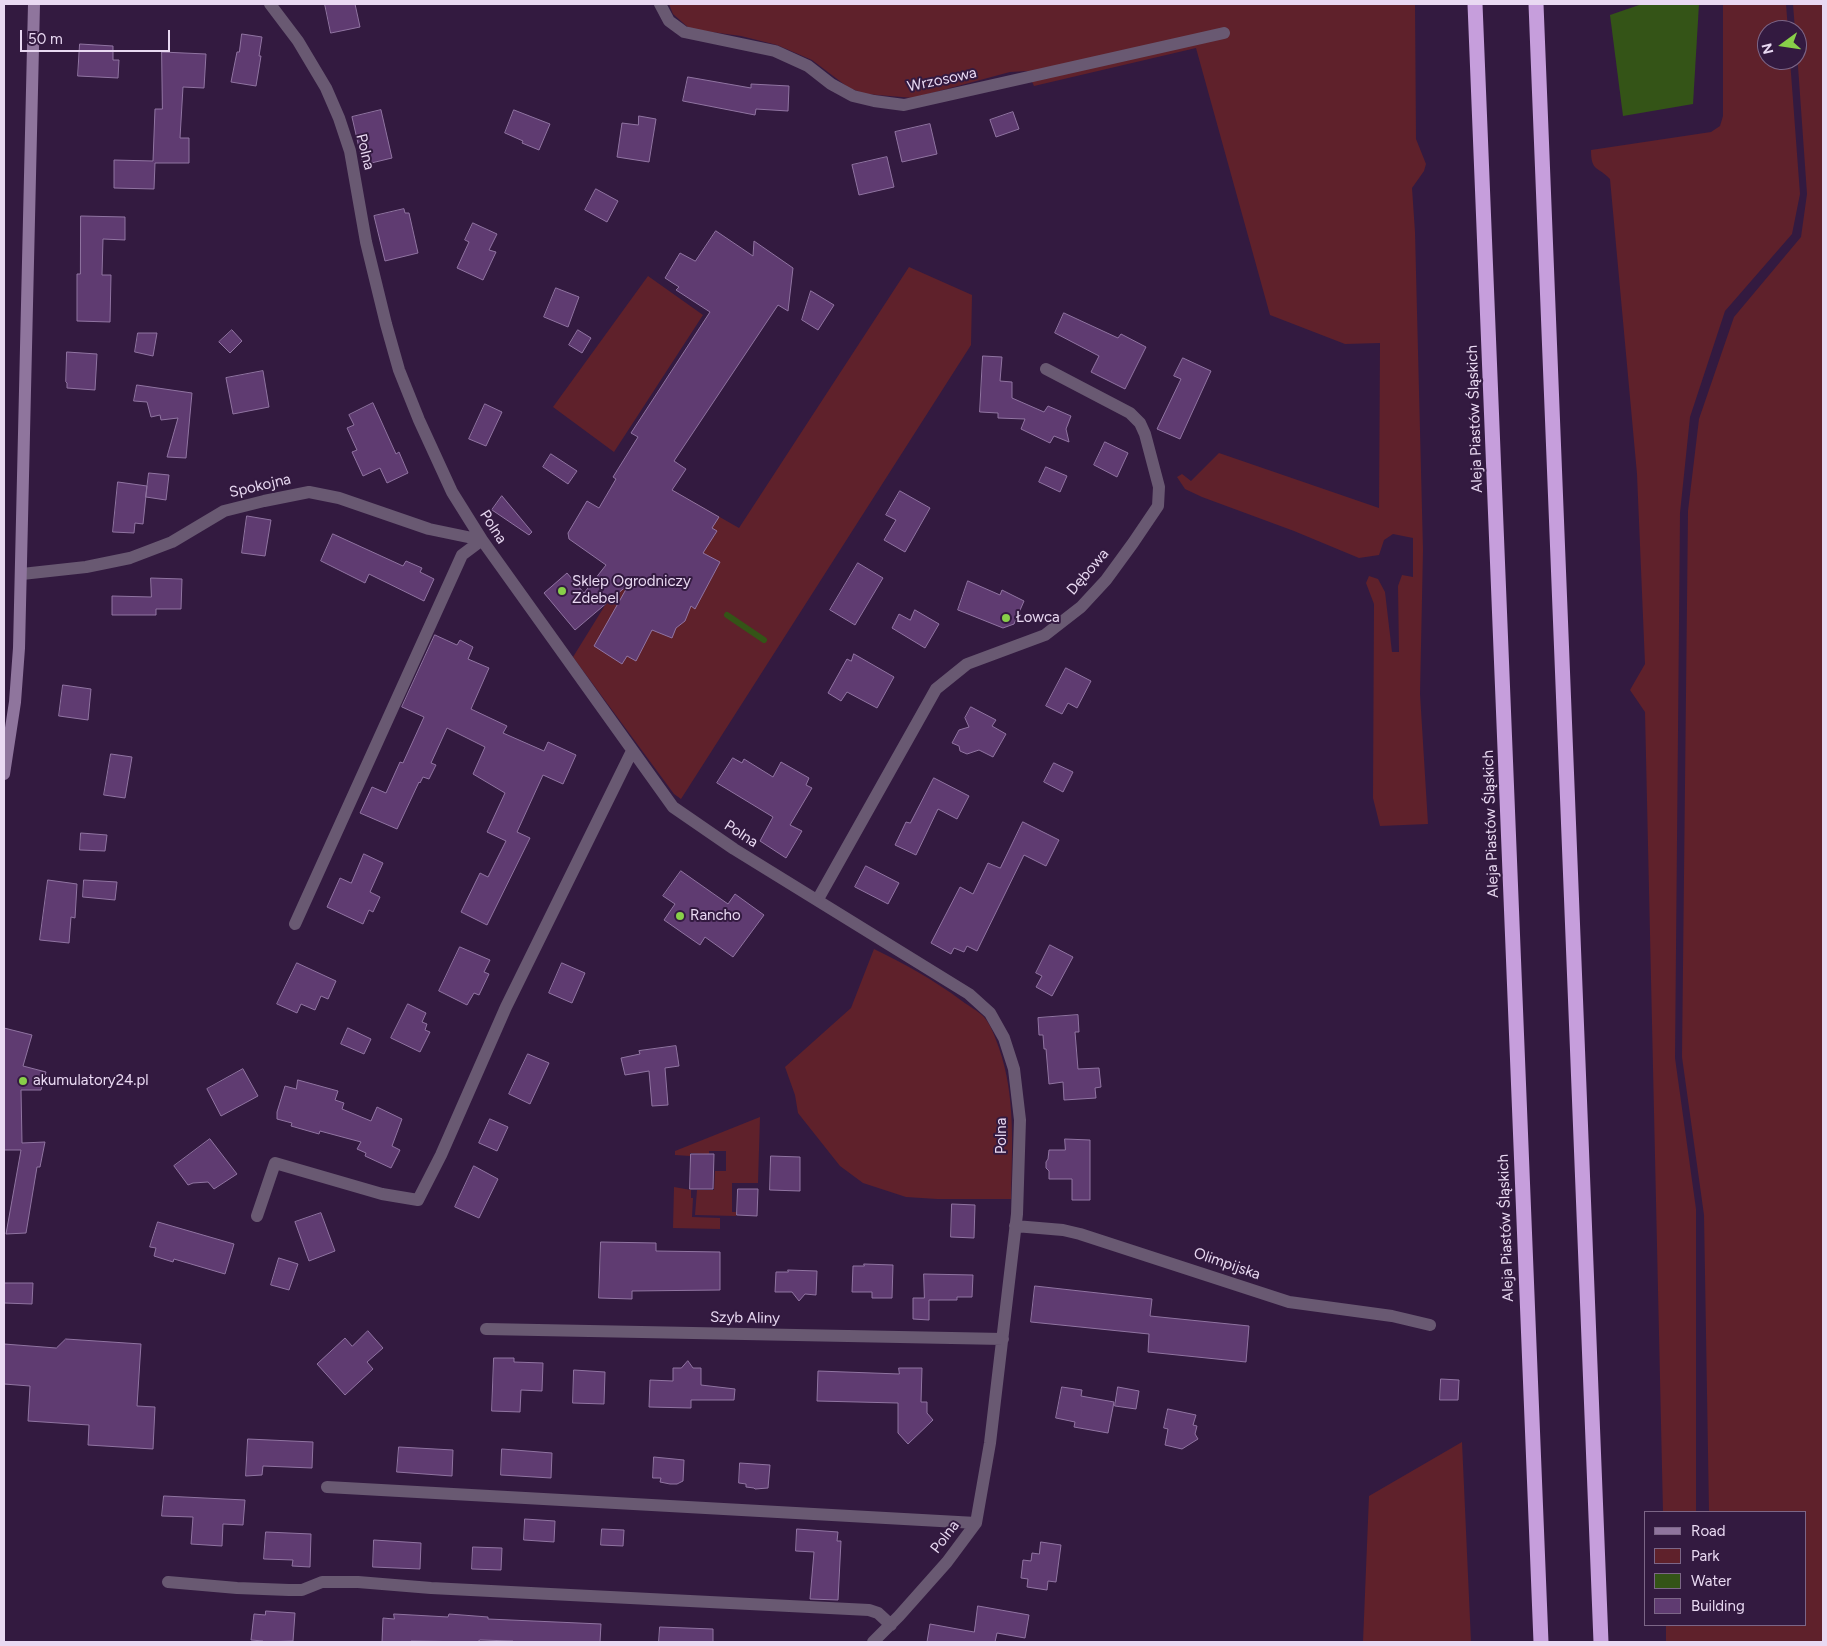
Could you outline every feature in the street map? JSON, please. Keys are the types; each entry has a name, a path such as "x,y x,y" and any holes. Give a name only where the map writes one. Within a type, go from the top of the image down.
{"highway":[{"name":"Aleja Piastów Śląskich","path":"1475,4 1541,1642"},
{"path":"1536,4 1600,1642"}],"street":[{"path":"4,774 15,702 22,574 34,4"},
{"name":"Polna","path":"270,4 298,41 326,88 339,118 350,151 366,242 399,370 452,492 482,540 674,807 734,849 969,994 990,1013 1004,1038 1015,1078 1020,1120 1015,1226 990,1443 976,1523 948,1562 873,1642"},
{"name":"Wrzosowa","path":"660,4 669,21 684,32 775,51 808,66 831,84 853,96 904,105 1224,33"},
{"name":"Dębowa","path":"818,900 936,689 967,664 1046,635 1081,607 1106,580 1158,506 1159,486 1145,434 1140,423 1130,413 1046,369"},
{"name":"Spokojna","path":"22,574 86,567 130,558 172,542 224,512 264,500 309,492 339,498 429,529 482,540"},
{"path":"295,924 462,555 482,540"},
{"path":"257,1216 275,1163 382,1194 418,1200 441,1155 506,1007 632,751"},
{"name":"Olimpijska","path":"1015,1226 1063,1230 1080,1234 1289,1302 1392,1316 1430,1325"},
{"name":"Szyb Aliny","path":"486,1329 1003,1339"},
{"path":"327,1487 976,1523"},
{"path":"168,1582 209,1586 302,1590 322,1582 358,1582 431,1588 869,1610 878,1613 890,1625"}],"green space":[{"path":"669,4 1415,4 1416,139 1426,164 1424,171 1412,188 1415,232 1423,550 1420,694 1428,824 1380,826 1373,798 1374,604 1366,583 1369,576 1378,579 1385,592 1392,652 1399,652 1398,586 1402,575 1413,577 1413,538 1393,534 1384,540 1379,555 1359,558 1294,531 1202,497 1185,489 1177,477 1182,474 1191,481 1219,453 1379,508 1380,343 1345,344 1270,315 1196,48 1034,86 1027,71 1010,72 913,98 866,94 849,88 812,60 777,45 741,36 690,29 673,14"},
{"path":"1723,4 1786,4 1787,20 1757,20 1757,70 1791,70 1800,194 1792,234 1725,311 1690,417 1680,513 1675,1058 1696,1209 1696,1511 1663,1511 1645,712 1630,690 1645,664 1637,474 1610,179 1596,168 1592,162 1591,150 1711,132 1720,126 1723,116"},
{"path":"1793,4 1823,4 1823,1642 1666,1642 1666,1626 1807,1626 1807,1511 1709,1511 1704,1215 1682,1057 1688,511 1699,419 1734,317 1801,237 1807,194 1798,70 1807,70 1807,20 1794,20"},
{"path":"909,267 972,295 971,345 681,799 674,794 573,657 674,491 739,528"},
{"path":"648,276 703,315 614,452 553,407"},
{"path":"874,949 941,986 984,1017 993,1031 1004,1066 1011,1104 1011,1199 906,1197 863,1183 840,1166 798,1113 795,1095 785,1067 851,1008"},
{"path":"760,1117 758,1183 732,1183 732,1212 736,1212 736,1216 695,1215 697,1190 714,1190 715,1171 726,1171 726,1151 709,1151 709,1154 690,1153 690,1156 675,1155 675,1151"},
{"path":"674,1187 691,1190 691,1198 693,1198 692,1217 720,1218 720,1229 673,1228"},
{"path":"1462,1442 1471,1642 1363,1642 1369,1496"}],"water":[{"path":"1642,4 1699,4 1693,104 1623,116 1610,15"}],"building":[{"path":"325,4 355,4 360,27 331,33"},
{"path":"242,34 262,37 256,86 231,82"},
{"path":"80,44 113,46 113,60 119,60 118,78 78,76"},
{"path":"162,52 206,54 204,88 183,87 180,138 189,138 189,163 155,163 154,189 114,188 114,160 153,161 155,109 162,109"},
{"path":"688,77 751,88 751,84 789,86 788,111 756,109 755,115 683,101"},
{"path":"381,110 392,158 363,165 352,117"},
{"path":"514,110 550,124 539,150 505,133"},
{"path":"1013,112 1019,129 996,137 990,120"},
{"path":"639,116 656,119 649,162 617,157 622,123 638,125"},
{"path":"930,124 937,154 902,162 895,132"},
{"path":"887,157 894,187 859,195 852,165"},
{"path":"596,189 618,201 607,222 585,210"},
{"path":"404,209 405,213 409,213 418,253 385,261 374,216"},
{"path":"81,216 125,217 125,240 103,239 102,275 111,275 110,322 77,321 77,274 80,274"},
{"path":"473,223 497,234 489,250 496,252 483,280 457,268 469,242 465,240"},
{"path":"716,231 753,256 754,241 793,268 788,311 778,305 674,461 686,469 672,490 719,517 712,528 717,531 703,553 720,562 695,609 691,606 685,621 676,628 672,638 652,630 636,661 627,656 622,664 594,646 629,584 575,630 544,593 567,573 584,593 606,565 569,539 568,533 587,501 599,508 616,479 613,477 638,437 631,433 710,312 676,290 679,287 665,278 680,253 695,261"},
{"path":"556,288 579,297 568,327 544,317"},
{"path":"811,291 834,305 818,330 802,320"},
{"path":"1064,313 1118,338 1121,334 1146,347 1125,389 1091,372 1099,356 1055,333"},
{"path":"232,330 242,341 230,353 219,342"},
{"path":"578,330 591,338 582,353 569,345"},
{"path":"138,333 157,333 153,356 135,352"},
{"path":"67,352 97,354 95,390 67,388"},
{"path":"983,356 1002,357 1000,381 1012,382 1012,398 1044,412 1048,406 1071,416 1066,429 1069,442 1054,436 1050,443 1021,429 1025,419 998,418 998,413 980,412"},
{"path":"1183,358 1211,371 1180,439 1157,429 1181,379 1174,376"},
{"path":"263,371 269,407 233,414 226,378"},
{"path":"137,385 192,393 186,458 167,457 178,418 161,420 160,415 151,417 147,402 134,401"},
{"path":"373,403 396,454 399,452 408,473 387,483 380,468 363,476 352,452 357,450 347,428 354,425 349,415"},
{"path":"485,404 502,412 486,446 469,439"},
{"path":"1105,442 1128,453 1117,477 1094,465"},
{"path":"551,454 577,471 568,484 543,467"},
{"path":"1046,467 1067,476 1060,492 1039,482"},
{"path":"149,473 169,475 166,500 146,497"},
{"path":"118,482 147,486 143,524 135,523 134,533 113,532"},
{"path":"900,491 930,508 905,552 884,540 896,520 886,515"},
{"path":"502,496 532,532 529,535 492,510"},
{"path":"247,516 271,520 265,556 242,553"},
{"path":"333,534 403,566 406,561 422,568 420,572 434,579 424,601 369,574 365,583 321,561"},
{"path":"858,563 883,578 855,625 830,610"},
{"path":"151,578 182,579 181,609 156,609 156,615 112,615 112,596 151,597"},
{"path":"968,581 1000,595 1002,590 1024,601 1014,624 1003,628 958,610"},
{"path":"915,610 939,624 925,648 892,628 899,614 910,620"},
{"path":"435,635 457,645 460,640 473,647 468,659 489,668 471,709 507,726 503,733 544,751 548,742 576,755 563,784 543,775 517,832 530,838 487,925 461,912 480,873 488,877 506,841 487,832 505,793 473,774 485,747 447,728 431,763 436,765 429,779 423,777 419,782 397,829 360,813 372,787 386,793 400,762 403,763 424,717 402,707"},
{"path":"854,654 894,677 877,708 847,692 841,701 828,693 847,659 851,661"},
{"path":"1066,668 1091,681 1077,708 1068,703 1062,714 1046,706"},
{"path":"63,685 91,689 88,720 59,716"},
{"path":"971,707 996,720 992,726 1006,734 993,757 979,750 967,754 960,751 959,746 952,743 959,730 969,727 965,718"},
{"path":"111,754 132,757 125,798 104,795"},
{"path":"733,758 742,763 744,759 773,777 781,762 809,778 806,785 812,788 790,825 802,831 786,858 760,841 773,817 717,783"},
{"path":"1054,763 1073,772 1063,792 1044,782"},
{"path":"934,778 969,796 957,819 938,809 916,855 895,845 906,822 910,823"},
{"path":"1023,822 1059,840 1046,866 1024,855 977,951 967,946 964,952 954,948 951,954 931,943 960,887 973,894 988,863 1000,868"},
{"path":"81,833 107,835 105,851 80,850"},
{"path":"364,854 383,863 370,892 380,897 373,912 369,910 363,924 327,907 340,878 351,883"},
{"path":"866,866 899,883 888,904 855,887"},
{"path":"681,871 728,904 735,894 764,915 733,957 705,937 700,945 664,920 675,904 663,896"},
{"path":"48,880 77,884 75,918 71,917 69,943 40,940"},
{"path":"84,880 117,882 115,900 83,897"},
{"path":"1050,945 1073,957 1052,996 1036,987 1042,976 1036,973"},
{"path":"460,947 490,960 484,972 489,974 479,995 474,993 467,1005 439,991"},
{"path":"297,963 336,981 328,999 321,996 315,1010 301,1004 297,1013 277,1004"},
{"path":"562,963 585,973 572,1003 549,993"},
{"path":"408,1004 426,1013 422,1022 427,1024 425,1030 430,1032 420,1052 391,1038"},
{"path":"1078,1015 1079,1032 1075,1032 1078,1069 1099,1068 1101,1087 1095,1088 1096,1098 1064,1100 1063,1082 1049,1084 1046,1049 1044,1049 1043,1035 1039,1035 1038,1018"},
{"path":"4,1028 32,1035 23,1066 46,1072 41,1090 21,1090 22,1143 45,1142 40,1167 37,1167 26,1233 6,1234 21,1150 4,1150"},
{"path":"348,1028 371,1039 364,1054 341,1044"},
{"path":"676,1046 679,1066 665,1068 668,1105 652,1106 649,1071 625,1075 621,1058 640,1054 639,1051"},
{"path":"528,1054 549,1063 530,1104 509,1094"},
{"path":"243,1069 258,1096 221,1116 207,1089"},
{"path":"298,1080 338,1091 335,1100 344,1103 342,1109 371,1121 377,1107 402,1119 392,1146 400,1150 391,1168 365,1156 366,1153 357,1149 361,1142 320,1131 319,1134 291,1126 292,1123 277,1119 277,1112 285,1086 296,1089"},
{"path":"490,1119 508,1127 497,1151 479,1143"},
{"path":"210,1139 237,1174 214,1189 208,1182 188,1185 174,1166"},
{"path":"1065,1139 1090,1140 1090,1200 1072,1200 1072,1179 1049,1179 1046,1162 1049,1150 1065,1150"},
{"path":"691,1154 714,1154 713,1189 690,1189"},
{"path":"771,1156 800,1157 800,1191 770,1190"},
{"path":"474,1166 498,1179 479,1218 455,1207"},
{"path":"738,1189 758,1189 757,1216 737,1215"},
{"path":"952,1204 975,1205 974,1238 951,1237"},
{"path":"321,1213 335,1251 309,1261 295,1222"},
{"path":"158,1222 234,1244 225,1274 174,1259 173,1262 154,1256 156,1248 150,1247"},
{"path":"601,1242 656,1243 656,1251 720,1252 720,1290 632,1291 632,1299 599,1298"},
{"path":"279,1258 298,1264 289,1290 271,1285"},
{"path":"864,1264 893,1265 892,1298 872,1298 872,1292 852,1292 853,1266 864,1266"},
{"path":"788,1270 817,1271 816,1295 805,1294 799,1301 792,1292 775,1292 776,1272 788,1272"},
{"path":"924,1274 973,1275 972,1297 957,1297 957,1300 929,1300 929,1320 913,1319 913,1298 924,1298"},
{"path":"4,1283 33,1283 32,1304 4,1303"},
{"path":"1035,1286 1152,1299 1150,1316 1249,1326 1246,1362 1148,1352 1149,1334 1031,1322"},
{"path":"368,1331 383,1348 367,1362 373,1369 345,1395 317,1364 345,1338 352,1346"},
{"path":"66,1339 141,1344 137,1406 155,1407 153,1449 88,1445 89,1425 28,1421 30,1386 4,1384 4,1344 56,1348"},
{"path":"494,1358 514,1358 514,1362 543,1363 542,1391 521,1390 520,1412 492,1411"},
{"path":"688,1361 693,1368 701,1368 701,1385 735,1389 734,1400 691,1400 691,1408 649,1407 650,1380 673,1381 673,1368 681,1368"},
{"path":"899,1368 922,1368 921,1402 927,1402 927,1413 933,1420 908,1444 898,1433 898,1403 817,1401 818,1371 899,1374"},
{"path":"574,1370 605,1372 604,1404 573,1403"},
{"path":"1441,1379 1459,1380 1458,1400 1440,1400"},
{"path":"1062,1387 1082,1390 1081,1396 1114,1402 1108,1433 1074,1427 1075,1422 1056,1418"},
{"path":"1118,1387 1139,1391 1136,1409 1115,1406"},
{"path":"1168,1409 1196,1415 1193,1425 1197,1426 1195,1434 1198,1439 1182,1449 1165,1445 1168,1429 1164,1428"},
{"path":"248,1439 313,1442 312,1468 263,1466 262,1475 246,1476"},
{"path":"399,1447 453,1450 452,1476 397,1472"},
{"path":"502,1449 552,1453 551,1478 501,1475"},
{"path":"654,1457 684,1460 683,1481 677,1484 670,1484 660,1482 661,1478 653,1478"},
{"path":"740,1463 770,1465 768,1488 755,1489 746,1487 746,1484 739,1483"},
{"path":"164,1496 245,1500 243,1525 223,1524 222,1546 191,1544 193,1517 162,1516"},
{"path":"525,1519 555,1521 554,1542 524,1540"},
{"path":"602,1529 624,1530 623,1546 601,1545"},
{"path":"797,1529 838,1532 837,1541 841,1541 838,1600 810,1599 814,1552 796,1551"},
{"path":"266,1532 311,1534 310,1567 292,1566 293,1560 264,1559"},
{"path":"374,1540 421,1543 420,1569 373,1567"},
{"path":"1041,1542 1061,1545 1056,1582 1048,1581 1047,1590 1027,1587 1028,1579 1021,1578 1023,1560 1031,1561 1032,1553 1039,1554"},
{"path":"473,1547 502,1548 501,1570 472,1569"},
{"path":"978,1606 1029,1615 1025,1638 997,1633 995,1642 927,1642 930,1624 974,1632"},
{"path":"266,1611 295,1613 293,1641 263,1642 251,1640 254,1614 265,1615"},
{"path":"394,1614 448,1617 449,1614 488,1617 488,1619 601,1624 600,1642 480,1640 477,1642 382,1642 383,1618 394,1619"},
{"path":"660,1627 713,1629 713,1642 659,1642"}],"waterway":[{"path":"727,615 764,640"}],"place":[{"name":"Sklep Ogrodniczy Zdebel","path":"562,591"},
{"name":"Łowca","path":"1006,618"},
{"name":"Rancho","path":"680,916"},
{"name":"akumulatory24.pl","path":"23,1081"}]}
